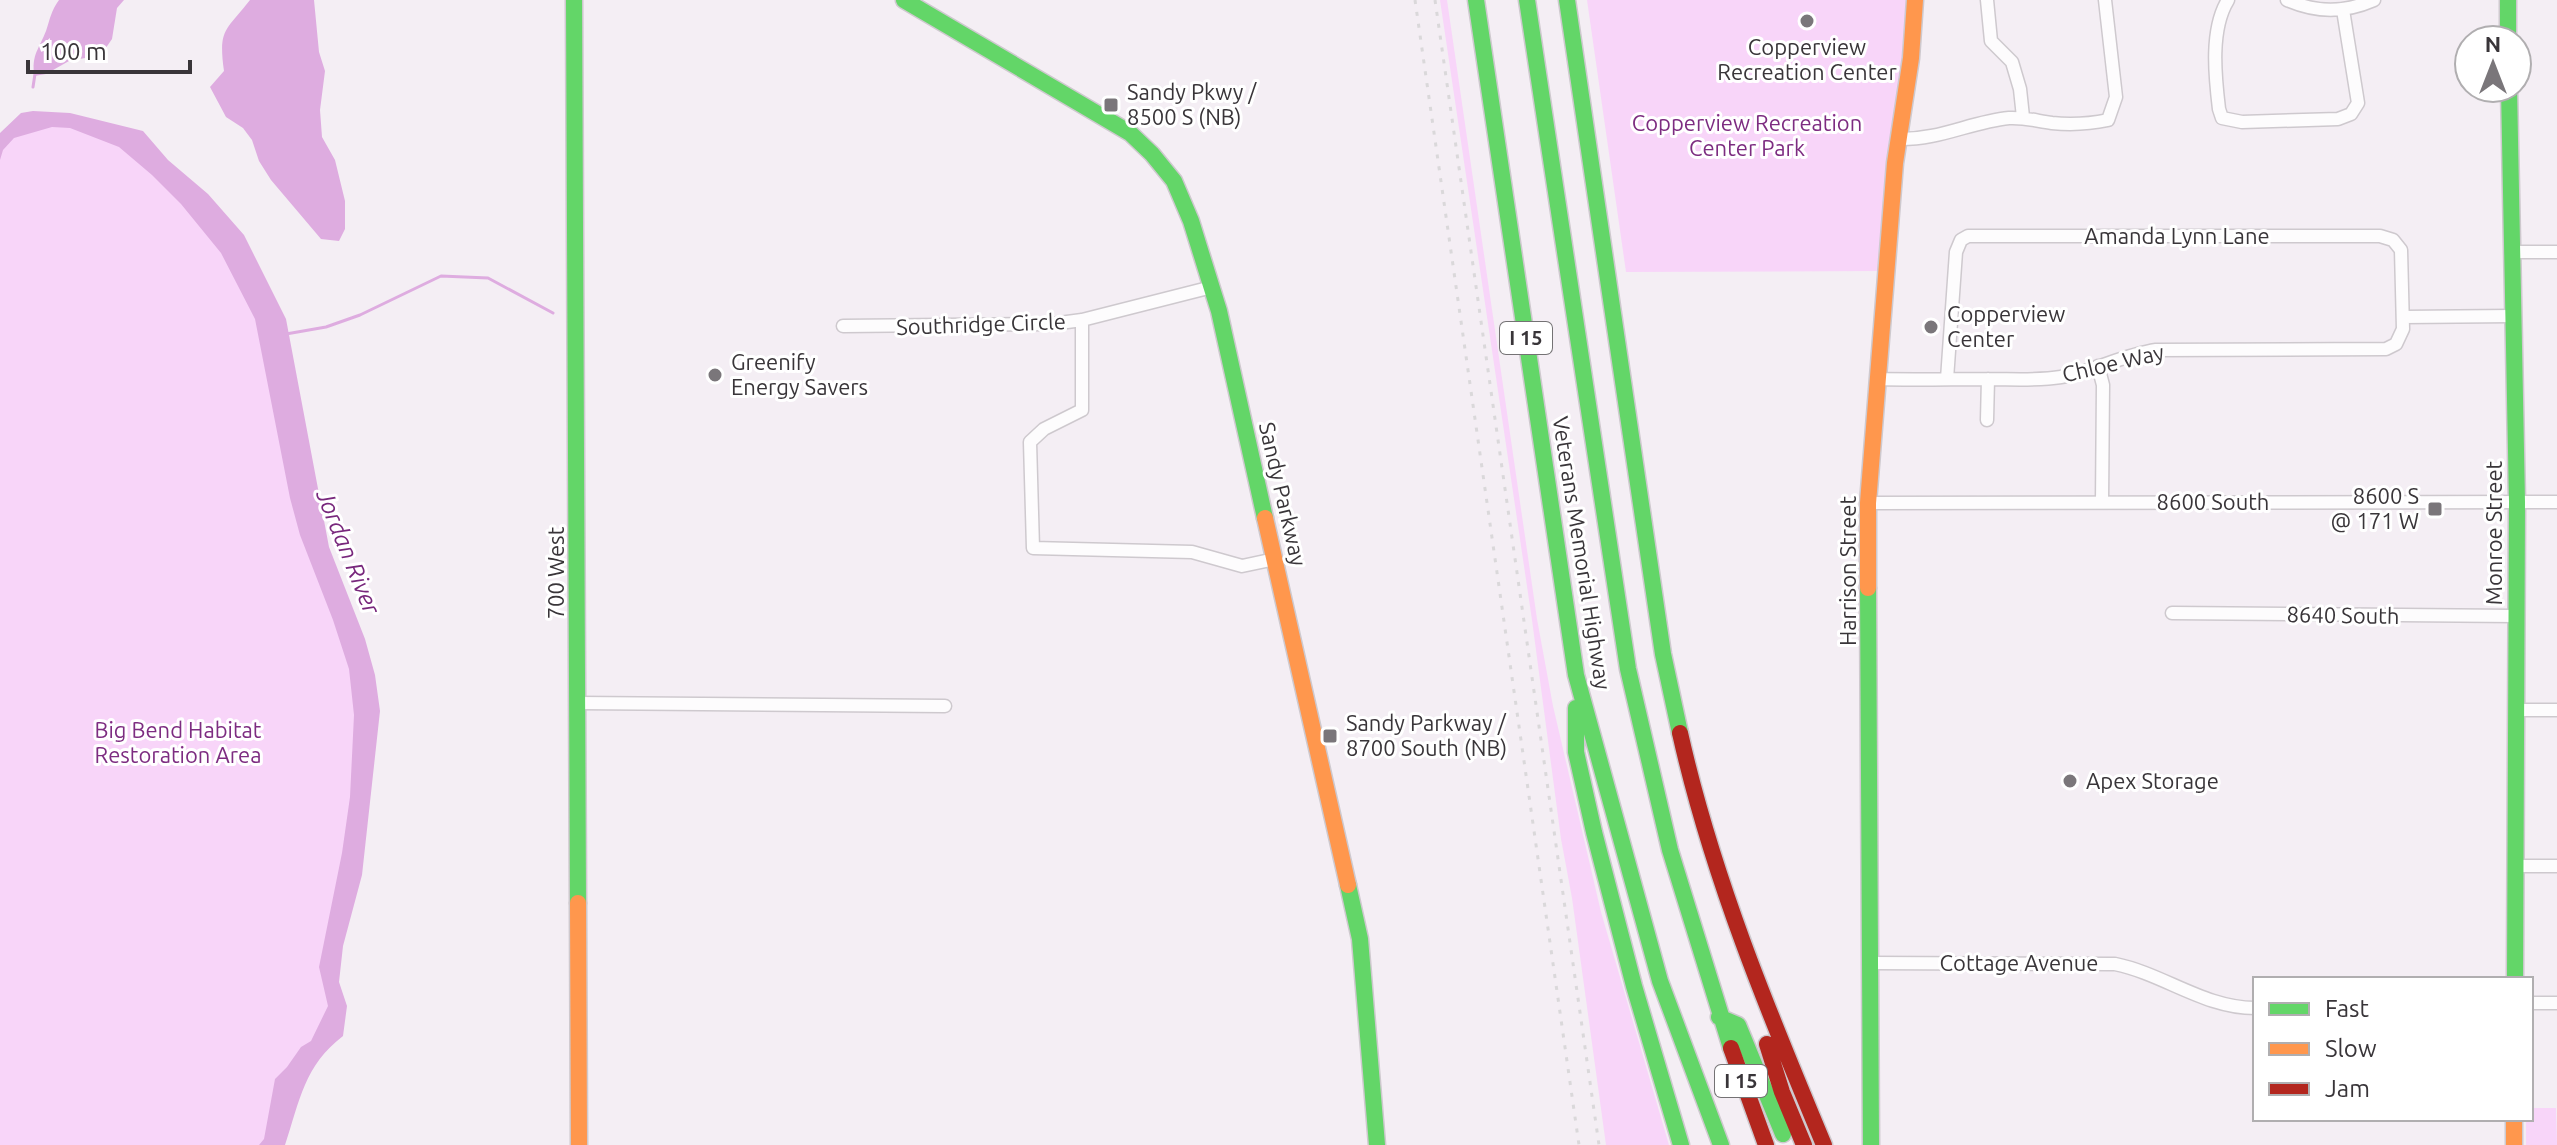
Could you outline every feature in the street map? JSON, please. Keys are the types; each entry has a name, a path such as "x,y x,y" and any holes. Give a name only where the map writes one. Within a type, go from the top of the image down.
{"main road":[{"name":"700 West","path":"574,0 579,1145"},
{"name":"Sandy Parkway","path":"904,0 1130,133 1174,181 1185,205 1219,311 1360,939 1377,1145"},
{"name":"Veterans Memorial Highway","path":"1476,0 1576,675 1660,981 1721,1145"},
{"name":"Veterans Memorial Highway","path":"1527,0 1628,669 1644,755 1719,1017 1766,1145"},
{"path":"1567,0 1663,654 1718,873 1774,1025 1824,1145"},
{"name":"Harrison Street","path":"1871,1145 1868,503 1898,139 1911,58 1915,0"},
{"path":"2508,0 2508,24"},
{"name":"Monroe Street","path":"2509,104 2517,502 2515,977"},
{"path":"1576,675 1576,752 1634,986 1681,1145"},
{"path":"1704,825 1705,854 1782,1092 1804,1145"},
{"path":"1719,1017 1738,1025 1788,1145"},
{"path":"2514,1121 2514,1145"}],"street":[{"path":"1987,0 1991,41 2012,62 2020,89 2023,117"},
{"path":"1898,139 1928,139 2004,118 2023,117 2051,123 2082,124 2108,120 2116,97 2105,0"},
{"path":"2228,0 2219,23 2217,39 2217,96 2222,118 2242,122 2338,119 2351,114 2358,103 2343,10"},
{"path":"2287,0 2316,10 2343,10 2374,0"},
{"name":"Amanda Lynn Lane","path":"1947,379 1956,252 1961,240 1976,235 2365,236 2393,240 2401,250 2403,317"},
{"path":"2513,252 2557,252"},
{"name":"Southridge Circle","path":"843,326 1018,326 1082,320 1212,287"},
{"path":"2403,317 2513,316"},
{"name":"Chloe Way","path":"1877,379 2040,379 2063,376 2139,352 2156,350 2386,349 2401,337 2403,317"},
{"path":"1082,320 1082,410 1044,429 1030,442 1033,548 1192,552 1242,566 1275,559"},
{"path":"2098,366 2103,385 2102,502"},
{"path":"1987,420 1988,379"},
{"name":"8600 South","path":"1868,503 2557,502"},
{"name":"8640 South","path":"2172,613 2515,616"},
{"path":"578,703 945,706"},
{"path":"2515,710 2557,710"},
{"path":"2516,866 2557,866"},
{"name":"Cottage Avenue","path":"1871,963 2105,962 2124,966 2215,1002 2253,1008"},
{"path":"2533,1003 2557,1003"}],"green space":[{"path":"1440,0 1447,0 1537,619 1553,706 1601,912 1669,1145 1606,1145"},
{"name":"Copperview Recreation Center Park","path":"1587,0 1907,0 1906,42 1880,271 1626,272"},
{"name":"Big Bend Habitat Restoration Area","path":"40,122 102,132 173,182 260,305 344,628 358,730 331,1024 268,1145 0,1145 0,141"},
{"path":"2533,1108 2556,1108 2557,1145 2526,1145 2526,1121 2533,1121"}],"shaded area":[{"path":"59,0 124,0 117,8 112,39 101,55 69,61 46,74 34,76 36,53"},
{"path":"250,0 314,0 319,52 325,71 320,110 322,137 335,160 345,201 345,229 339,241 321,239 271,180 259,161 252,140 243,128 226,117 210,87 224,71 222,46 226,31"},
{"path":"21,113 70,113 143,131 168,160 208,194 244,235 286,319 329,547 365,639 375,675 380,711 362,875 343,946 339,982 347,1006 343,1036 330,1047 311,1072 285,1145 259,1145 264,1139 275,1079 301,1047 311,1041 328,1006 319,967 350,797 354,715 349,669 300,535 290,498 255,319 221,253 181,204 119,147 70,128 52,127 14,138 3,150 0,160 0,133"}],"waterway":[{"path":"33,87 35,74"},
{"path":"286,334 326,327 360,315 441,276 488,278 553,313"}],"railway":[{"path":"1415,0 1579,1145"},
{"path":"1435,0 1599,1145"}],"traffic: fast":[{"path":"574,0 578,903"},
{"path":"904,0 1130,133 1174,181 1191,221 1219,311 1265,518"},
{"path":"1476,0 1576,675 1660,981 1721,1145"},
{"path":"1527,0 1628,669 1670,850 1731,1048"},
{"path":"1567,0 1663,654 1680,733"},
{"path":"2508,0 2508,24"},
{"path":"2509,104 2517,502 2515,977"},
{"path":"1868,588 1871,1145"},
{"path":"1576,708 1576,752 1594,832 1634,986 1681,1145"},
{"path":"1348,885 1360,939 1377,1145"},
{"path":"1719,1017 1738,1025 1783,1134"}],"traffic: slow":[{"path":"1868,588 1868,503 1895,163 1911,58 1915,0"},
{"path":"1265,518 1348,885"},
{"path":"578,903 579,1145"},
{"path":"2514,1121 2514,1145"}],"traffic: jam":[{"path":"1680,733 1725,891 1762,993 1824,1145"},
{"path":"1767,1044 1782,1092 1804,1145"},
{"path":"1731,1048 1766,1145"}],"place":[{"name":"Copperview Recreation Center","path":"1807,21"},
{"name":"Sandy Pkwy / 8500 S (NB)","path":"1111,105"},
{"name":"Copperview Center","path":"1931,327"},
{"name":"Greenify Energy Savers","path":"715,375"},
{"name":"8600 S @ 171 W","path":"2435,509"},
{"name":"Sandy Parkway / 8700 South (NB)","path":"1330,736"},
{"name":"Apex Storage","path":"2070,781"}],"water label":[{"name":"Jordan River","path":"348,552"}]}
